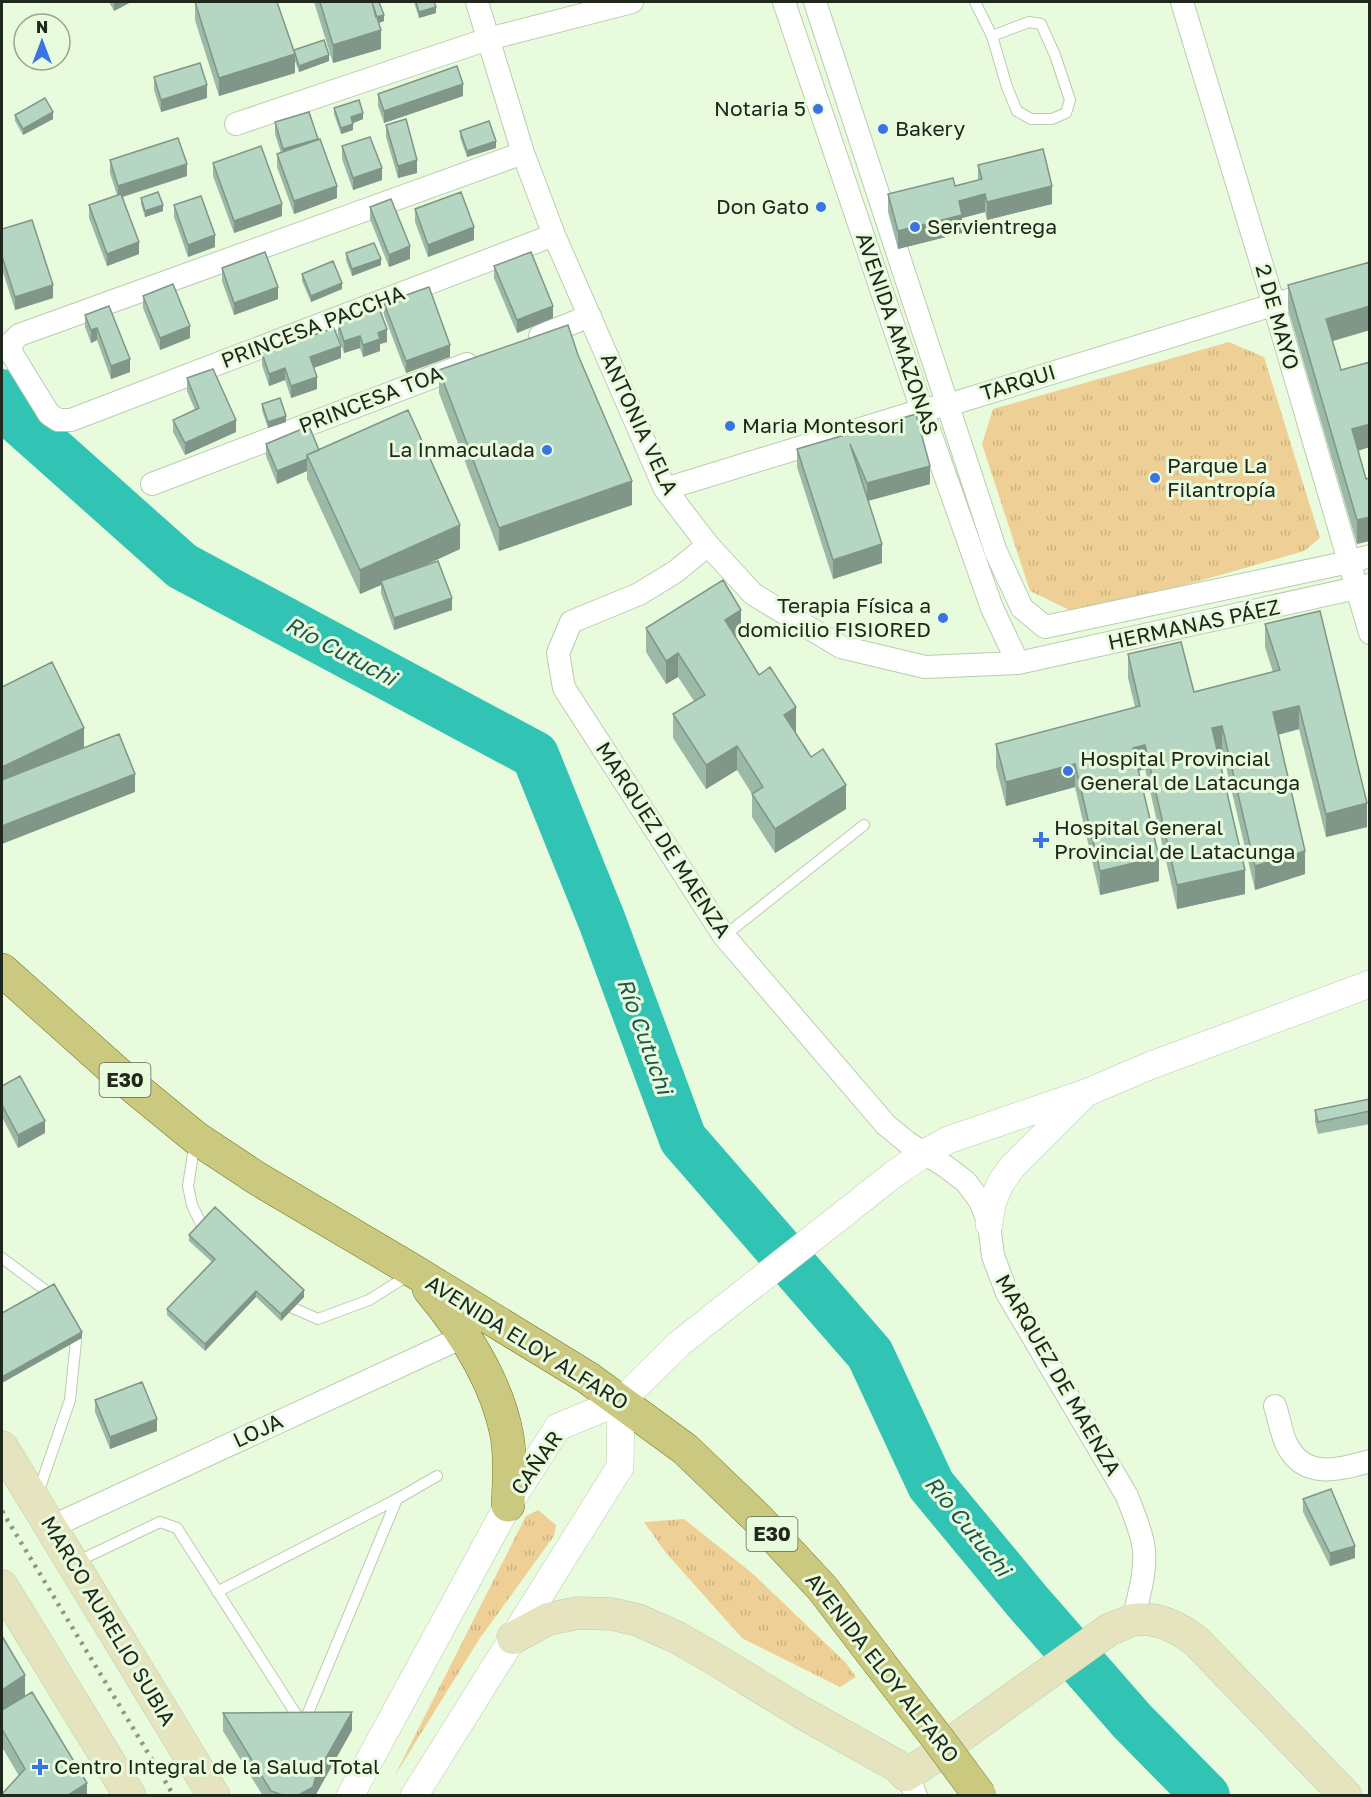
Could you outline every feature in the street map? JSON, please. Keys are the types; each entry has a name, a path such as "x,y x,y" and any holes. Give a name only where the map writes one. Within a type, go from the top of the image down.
{"main road":[{"name":"AVENIDA ELOY ALFARO","path":"2,970 124,1079 196,1138 258,1179 533,1344 621,1401 685,1449 758,1519 823,1589 980,1796"},
{"path":"415,1272 444,1306 465,1336 497,1401 507,1436 510,1469 508,1505"},
{"name":"MARCO AURELIO SUBIA","path":"2,1447 214,1796"},
{"path":"2,1586 130,1796"},
{"path":"513,1638 548,1619 578,1613 612,1614 638,1620 676,1637 897,1766 911,1785 931,1759 1110,1629 1133,1620 1150,1620 1169,1624 1196,1641 1346,1796"}],"street":[{"name":"ANTONIA VELA","path":"477,2 523,153 554,235 665,489 708,545 753,594 841,647 925,666 1018,663"},
{"path":"236,124 488,39 632,2"},
{"name":"AVENIDA AMAZONAS","path":"784,2 922,410 992,608 1018,663"},
{"name":"AVENIDA AMAZONAS","path":"815,2 1000,562 1022,608 1045,627"},
{"name":"2 DE MAYO","path":"1182,2 1274,305 1359,559 1370,633"},
{"name":"PRINCESA PACCHA","path":"523,153 19,334 11,343 12,354 49,414 58,420 71,420 554,235"},
{"name":"TARQUI","path":"665,489 922,410 948,405 1370,275"},
{"path":"525,342 590,316"},
{"name":"PRINCESA TOA","path":"152,484 492,354"},
{"name":"MARQUEZ DE MAENZA","path":"708,545 675,572 639,594 571,622 558,653 564,688 724,936 886,1125 908,1143 966,1182 980,1202 989,1224 993,1256 1007,1293 1127,1496 1139,1527 1144,1550 1143,1578 1133,1620"},
{"name":"HERMANAS PÁEZ","path":"1045,627 1359,559"},
{"name":"HERMANAS PÁEZ","path":"1018,663 1363,587"},
{"path":"414,1796 620,1467 621,1401 680,1343 894,1174 948,1140 1088,1092 1149,1066 1370,984"},
{"path":"989,1224 992,1204 999,1184 1012,1167 1088,1092"},
{"name":"LOJA","path":"43,1514 465,1336"},
{"name":"CAÑAR","path":"350,1796 508,1505 558,1427 621,1401"},
{"path":"1275,1406 1287,1443 1299,1462 1317,1469 1340,1470 1370,1461"}],"lane":[{"path":"975,2 992,36 1007,87 1017,111 1031,120 1052,120 1066,113 1070,100 1055,55 1041,24 1029,22 992,36"},
{"path":"724,936 864,825"},
{"path":"196,1138 188,1186 192,1205 202,1226"},
{"path":"2,1258 49,1293"},
{"path":"294,1308 318,1319 369,1300 415,1272"},
{"path":"43,1514 70,1400 76,1341"},
{"path":"217,1592 437,1476"},
{"path":"74,1563 160,1522 177,1528 303,1725 397,1499"}],"green space":[{"path":"1229,342 1264,357 1320,538 1304,551 1080,615 1030,591 982,444 993,409"},
{"path":"538,1510 556,1525 554,1536 480,1638 394,1777 526,1516"},
{"path":"684,1519 752,1573 846,1663 856,1677 840,1687 742,1638 666,1553 644,1522"}],"building":[{"path":"195,2 277,2 295,54 219,78"},
{"path":"320,2 372,2 381,30 333,45"},
{"path":"372,2 379,2 384,15 376,17"},
{"path":"416,2 434,2 436,7 419,12"},
{"path":"324,40 329,55 299,66 294,50"},
{"path":"200,63 207,85 161,100 154,77"},
{"path":"457,66 463,84 384,111 378,94"},
{"path":"45,98 53,112 23,129 15,115"},
{"path":"359,100 363,113 351,117 353,124 341,128 334,108"},
{"path":"309,112 318,139 283,149 275,122"},
{"path":"406,119 417,160 398,166 386,125"},
{"path":"489,121 496,141 467,151 460,131"},
{"path":"370,137 382,168 353,178 342,146"},
{"path":"178,138 187,164 118,186 110,160"},
{"path":"320,139 337,186 294,201 277,154"},
{"path":"261,146 282,204 234,221 213,163"},
{"path":"1043,149 1052,186 987,202 985,194 959,201 962,215 898,231 888,194 953,178 955,186 982,179 978,165"},
{"path":"158,192 163,205 145,211 141,198"},
{"path":"461,192 474,227 428,245 415,209"},
{"path":"121,194 139,242 107,254 89,205"},
{"path":"201,196 215,235 188,245 174,205"},
{"path":"391,199 410,246 389,255 370,207"},
{"path":"32,220 53,285 15,297 2,256 2,229"},
{"path":"374,243 381,259 352,269 346,253"},
{"path":"265,252 278,287 234,303 222,268"},
{"path":"531,252 553,306 517,320 494,266"},
{"path":"333,261 342,283 311,296 302,274"},
{"path":"1370,262 1370,306 1326,319 1341,370 1370,362 1370,424 1352,429 1366,479 1370,478 1370,517 1357,520 1288,285"},
{"path":"173,284 190,326 160,338 143,296"},
{"path":"429,287 450,345 406,361 384,303"},
{"path":"109,306 130,359 111,366 97,328 91,330 85,315"},
{"path":"379,308 387,329 378,333 380,339 363,345 360,336 344,341 338,323"},
{"path":"568,325 578,355 632,481 499,528 439,370"},
{"path":"334,328 341,346 310,357 317,377 291,386 285,368 269,374 262,353"},
{"path":"213,369 236,420 185,443 173,420 199,408 187,378"},
{"path":"280,398 286,416 268,422 262,404"},
{"path":"408,410 460,525 360,570 307,455"},
{"path":"916,414 930,466 867,483 850,444 882,544 833,560 797,449"},
{"path":"309,426 319,450 307,455 307,459 277,471 266,444"},
{"path":"438,561 452,598 394,618 381,581"},
{"path":"723,580 741,610 725,620 759,675 770,667 796,707 784,715 811,757 823,749 846,785 775,829 752,794 763,787 737,746 706,765 673,714 705,695 678,653 666,661 646,628"},
{"name":"Hospital Provincial General de Latacunga","path":"1320,611 1367,803 1326,814 1299,706 1273,712 1305,851 1255,866 1222,726 1212,728 1245,870 1177,885 1145,745 1133,748 1159,857 1100,871 1075,764 1006,782 996,744 1140,706 1128,654 1181,642 1194,692 1280,670 1265,624"},
{"path":"52,662 84,728 2,767 2,687"},
{"path":"119,734 135,774 2,826 2,780"},
{"path":"20,1076 45,1121 18,1135 2,1105 2,1086"},
{"path":"1370,1099 1370,1111 1318,1122 1315,1110"},
{"path":"215,1207 304,1290 281,1314 256,1291 205,1344 167,1309 215,1259 189,1235"},
{"path":"54,1284 82,1332 2,1377 2,1313"},
{"path":"142,1382 157,1419 110,1437 95,1400"},
{"path":"1331,1489 1355,1546 1330,1553 1303,1499"},
{"path":"2,1636 25,1675 2,1690"},
{"name":"Centro Integral de la Salud Total","path":"32,1692 87,1783 67,1796 2,1796 25,1769 2,1729 2,1710"},
{"path":"352,1712 316,1775 313,1787 297,1796 285,1796 271,1791 223,1713"}],"waterway":[{"name":"Río Cutuchi","path":"2,393 7,410 182,566 535,755 602,921 683,1139 870,1354 931,1485 1027,1601 1132,1721 1206,1796"}],"railway":[{"path":"2,1511 174,1796"}],"place":[{"name":"Notaria 5","path":"818,109"},
{"name":"Bakery","path":"883,129"},
{"name":"Don Gato","path":"821,207"},
{"name":"Servientrega","path":"915,227"},
{"name":"Maria Montesori","path":"730,426"},
{"name":"La Inmaculada","path":"547,450"},
{"name":"Parque La Filantropía","path":"1155,478"},
{"name":"Terapia Física a domicilio FISIORED","path":"943,618"},
{"name":"Hospital Provincial General de Latacunga","path":"1068,771"},
{"name":"Hospital General Provincial de Latacunga","path":"1041,840"},
{"name":"Centro Integral de la Salud Total","path":"40,1767"}]}
